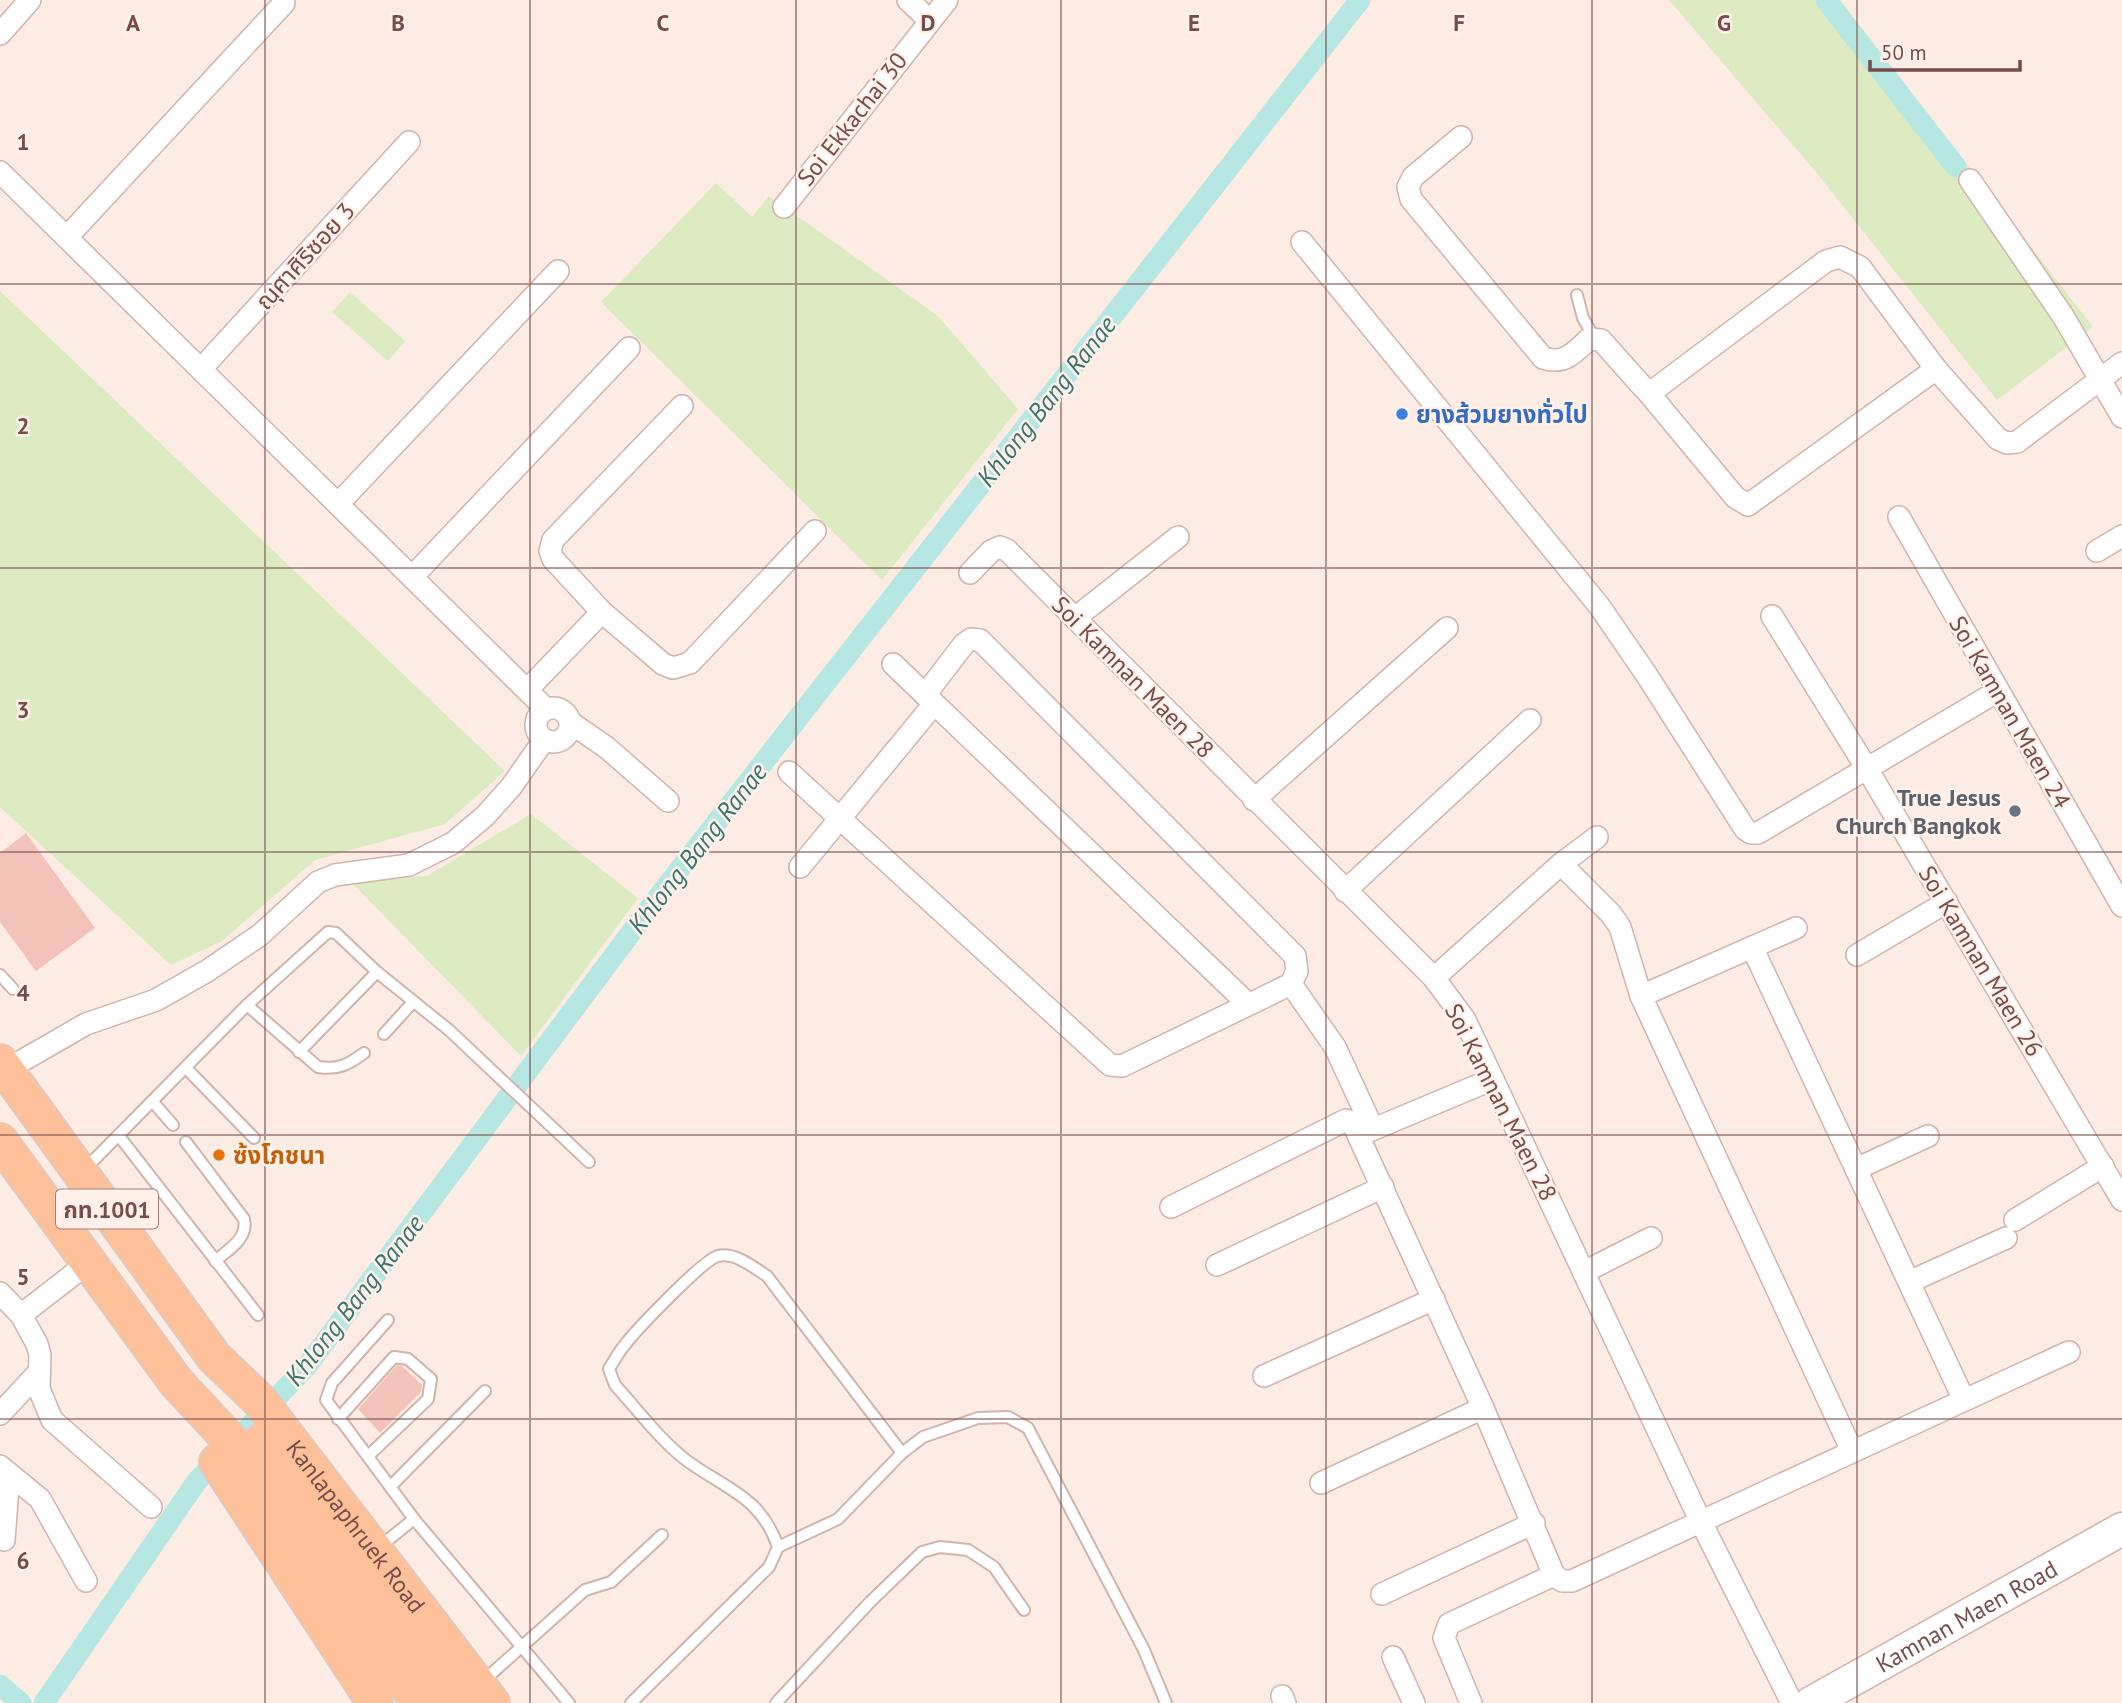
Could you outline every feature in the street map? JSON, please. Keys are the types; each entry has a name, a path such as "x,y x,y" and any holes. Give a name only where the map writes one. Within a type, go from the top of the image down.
{"main road":[{"name":"Kanlapaphruek Road","path":"3,1066 214,1357 246,1442 375,1703"},
{"name":"Kanlapaphruek Road","path":"0,1140 176,1382 376,1550 475,1697"},
{"name":"Kanlapaphruek Road","path":"246,1442 475,1697"},
{"name":"Kanlapaphruek Road","path":"246,1442 419,1703"}],"street":[{"path":"0,34 30,0"},
{"path":"908,0 929,20"},
{"name":"Soi Ekkachai 30","path":"784,207 947,0"},
{"path":"67,237 284,3"},
{"path":"1461,137 1413,177 1408,187 1411,200 1543,358 1556,362 1568,358 1589,339 1601,340 1735,497 1748,505 1936,369"},
{"name":"ณุศาศิริซอย 3","path":"201,369 409,142"},
{"path":"0,172 546,709"},
{"path":"1970,180 2063,316 2102,378 2122,417"},
{"path":"1302,242 1600,607 1745,829 1751,833 1758,832 1998,691"},
{"path":"1647,391 1654,390 1694,363 1826,261 1840,257 1860,267 1936,369 1998,439 2007,443 2017,442 2122,363"},
{"path":"338,504 558,271"},
{"path":"412,577 629,348"},
{"path":"682,405 553,540 550,551 553,559 602,611 663,664 682,667 690,663 815,531"},
{"name":"Soi Kamnan Maen 24","path":"1899,517 2122,906"},
{"path":"2097,551 2122,536"},
{"path":"1075,618 1178,537"},
{"name":"Soi Kamnan Maen 28","path":"971,573 991,551 1000,547 1007,550 1434,978 1465,1020 1700,1520 1792,1703"},
{"path":"527,690 602,611"},
{"name":"Soi Kamnan Maen 26","path":"1772,617 1866,767 2122,1200"},
{"path":"1254,800 1447,628"},
{"path":"789,772 842,819 1110,1065 1122,1066 1291,984 1297,971 1295,956 980,640 971,639 964,644 929,699 842,819 800,867"},
{"path":"893,664 1248,1004"},
{"path":"544,740 536,727 538,716 546,709 562,709 571,723 606,747 668,801"},
{"path":"1345,891 1530,720"},
{"path":"544,740 560,741 568,734 571,723"},
{"path":"3,1066 86,1024 156,1000 196,978 260,935 318,882 335,874 409,864 453,843 494,806 544,740"},
{"path":"1434,978 1561,864 1597,837"},
{"path":"1561,864 1611,914 1620,927 1641,996 1852,1451"},
{"path":"1857,955 1947,902"},
{"path":"1641,996 1796,928"},
{"path":"1752,947 1964,1400"},
{"path":"1291,984 1335,1047 1367,1132 1383,1186 1534,1523 1554,1575 1562,1581 1572,1581 2069,1352"},
{"path":"1367,1132 1493,1079"},
{"path":"1171,1207 1346,1120 1367,1132"},
{"path":"1856,1169 1928,1136"},
{"path":"1909,1282 2011,1229 2103,1166"},
{"path":"1217,1265 1383,1186"},
{"path":"1584,1272 1651,1238"},
{"path":"21,1315 88,1263"},
{"path":"0,1293 21,1315 40,1355 42,1402 52,1420 151,1507"},
{"path":"1264,1376 1434,1299"},
{"path":"0,1414 39,1372"},
{"path":"1321,1483 1483,1408"},
{"path":"4,1540 5,1470"},
{"path":"5,1470 40,1499 86,1581"},
{"path":"1381,1594 1534,1523"},
{"name":"Kamnan Maen Road","path":"1811,1703 2122,1529"},
{"path":"1471,1703 1444,1638 1445,1629 1449,1624 1554,1575"},
{"path":"1393,1657 1414,1703"}],"lane":[{"path":"1577,295 1583,318 1595,339"},
{"path":"81,1173 247,1005 328,932 345,940 377,972 449,1030 589,1162"},
{"path":"299,1052 377,972"},
{"path":"0,975 13,989"},
{"path":"384,1034 414,1002"},
{"path":"247,1005 318,1067 332,1069 347,1066 364,1054"},
{"path":"186,1068 254,1138"},
{"path":"153,1102 173,1125"},
{"path":"119,1136 258,1315"},
{"path":"186,1142 244,1219 246,1226 239,1240 215,1261"},
{"path":"778,1547 769,1522 742,1496 684,1459 615,1385 609,1369 623,1346 715,1256 728,1255 747,1262 767,1276 902,1453"},
{"path":"388,1320 332,1383 326,1400 414,1519 569,1703"},
{"path":"338,1419 394,1357 408,1359 430,1379 428,1399 368,1456"},
{"path":"390,1488 485,1391"},
{"path":"631,1703 769,1567 778,1547 838,1519 902,1453 923,1437 978,1418 1009,1417 1028,1427 1144,1650 1166,1703"},
{"path":"376,1550 414,1519"},
{"path":"475,1697 522,1646 585,1590 611,1582 662,1535"},
{"path":"776,1703 870,1602 922,1552 940,1547 968,1550 994,1567 1024,1610"}],"green space":[{"path":"1669,0 1840,0 2093,327 1997,400 1816,172"},
{"path":"716,183 752,217 769,196 938,316 1018,409 882,580 601,302"},
{"path":"0,291 505,771 445,824 315,860 222,941 171,965 0,807"},
{"path":"350,292 405,341 388,361 332,312"},
{"path":"531,814 638,898 521,1056 352,883 427,876"}],"building":[{"path":"26,833 95,928 36,971 0,922 0,853"},
{"path":"397,1365 402,1366 422,1385 421,1392 380,1433 358,1409"}],"waterway":[{"name":"Khlong Bang Ranae","path":"44,1703 197,1481 307,1366 651,906 1360,0"},
{"path":"1826,0 1956,167"},
{"path":"0,1685 21,1703"}],"place":[{"name":"ยางส้วมยางทั่วไป","path":"1402,414"},
{"name":"True Jesus Church Bangkok","path":"2015,811"},
{"name":"ซ้งโภชนา","path":"219,1155"}]}
